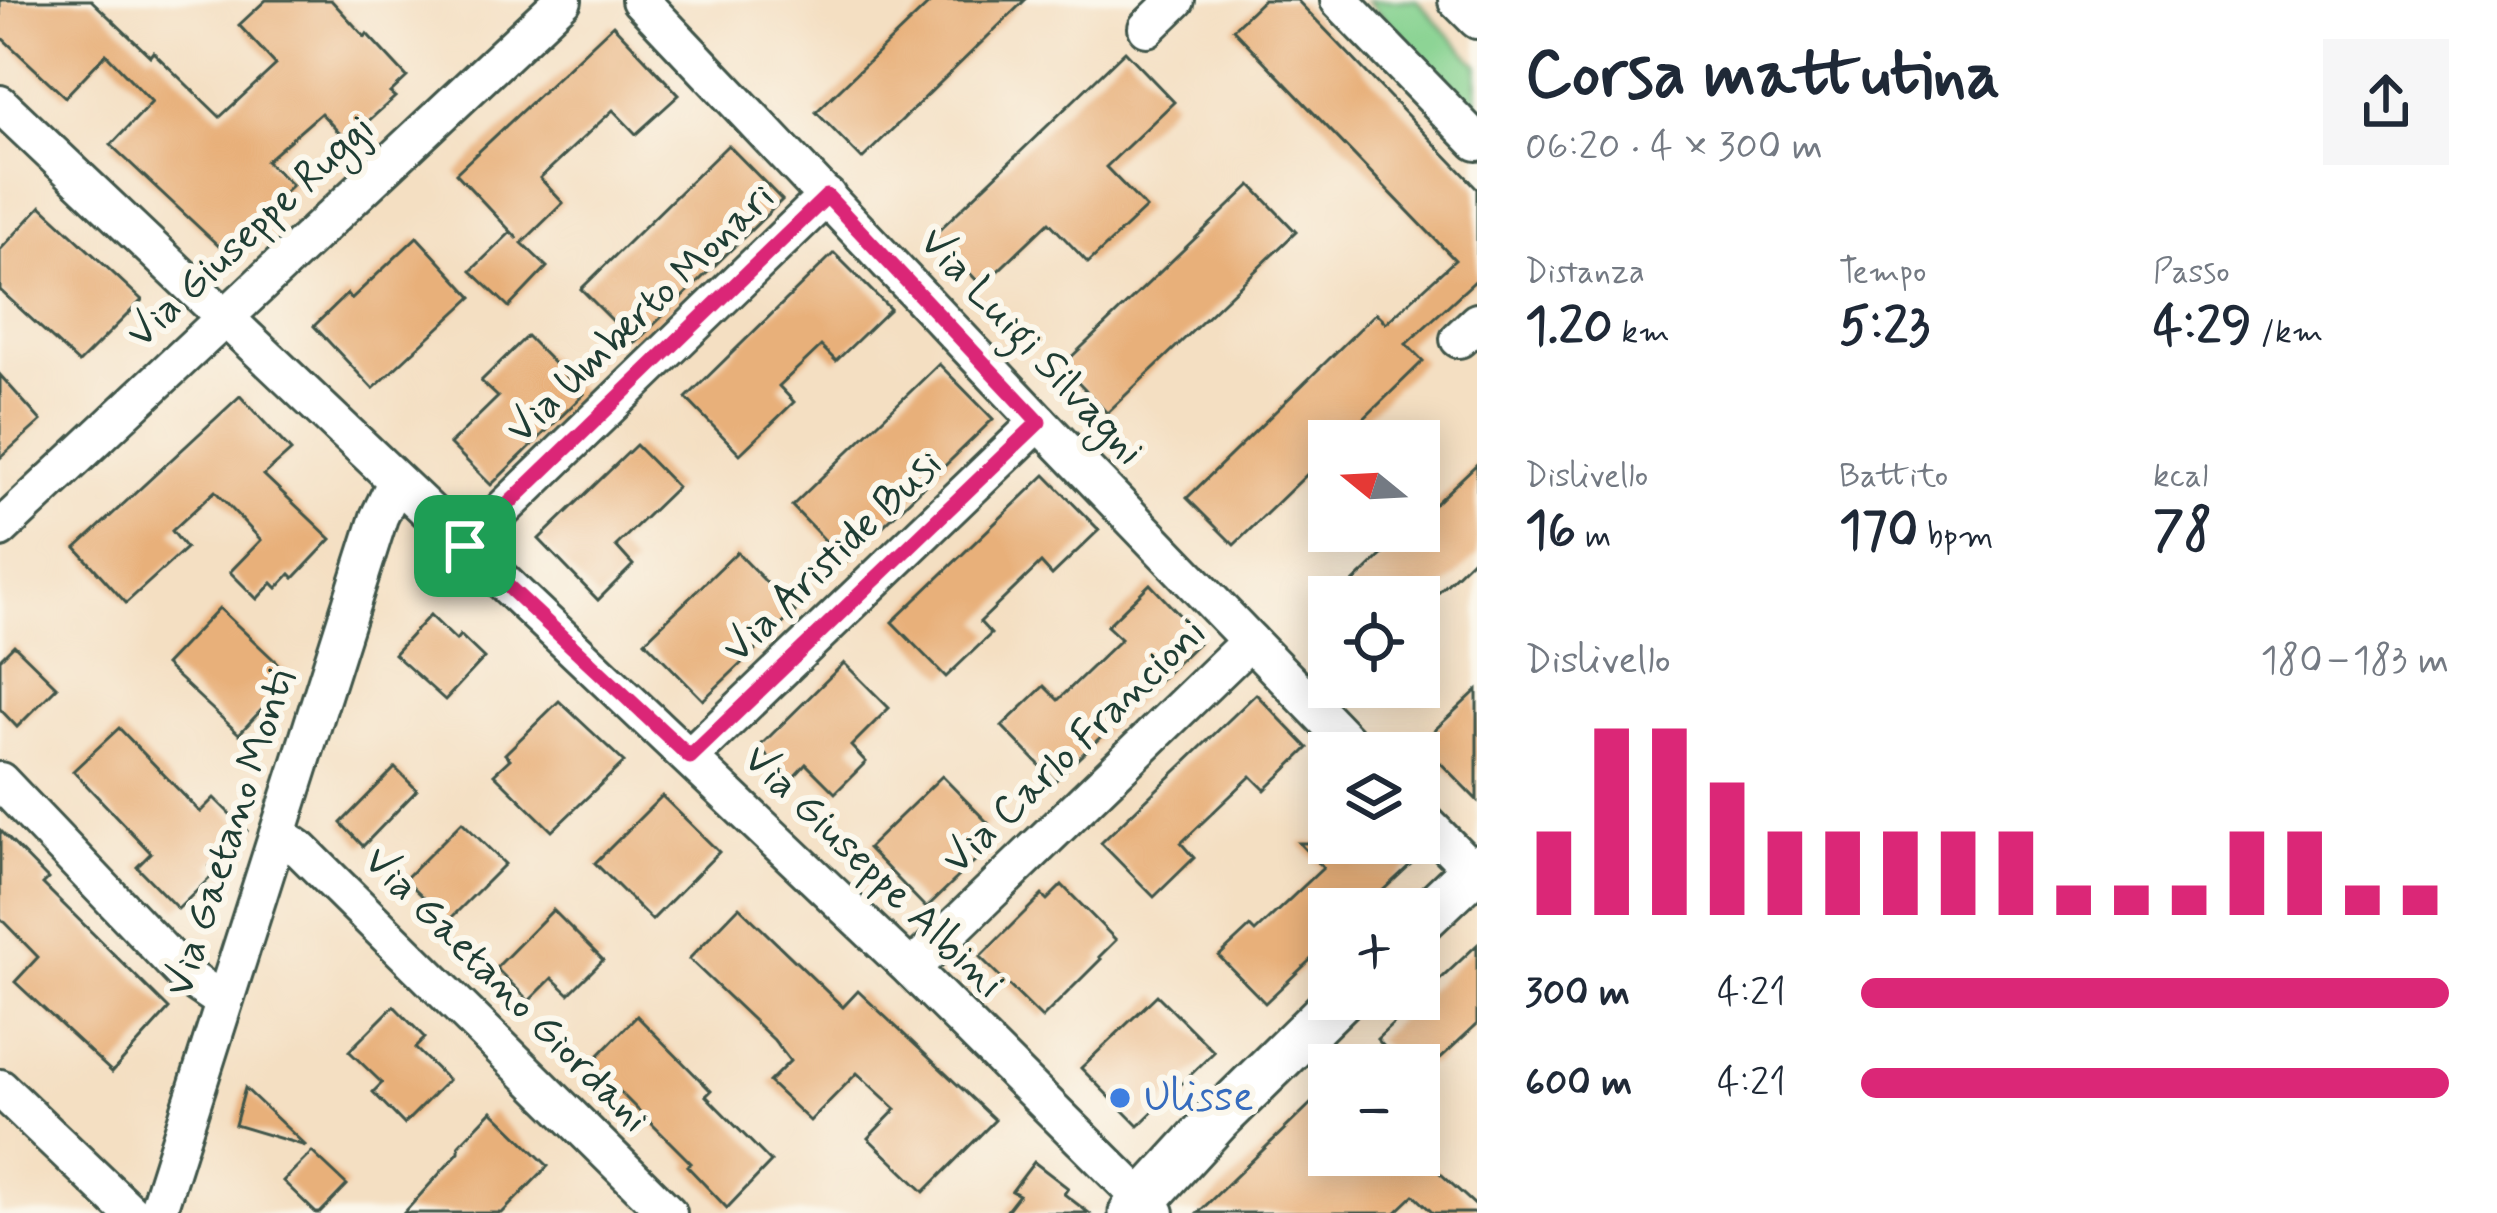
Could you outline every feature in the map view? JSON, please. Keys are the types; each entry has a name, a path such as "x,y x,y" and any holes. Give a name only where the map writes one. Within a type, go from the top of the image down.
{"main road":[{"path":"1440,903 1476,871"},
{"path":"1144,1209 1216,1121 1319,1020"}],"street":[{"name":"Via Giuseppe Ruggi","path":"0,529 563,0"},
{"name":"Via Luigi Silvagni","path":"640,0 1338,732"},
{"path":"1147,28 1176,0"},
{"path":"1339,0 1477,142"},
{"path":"1457,0 1477,20"},
{"name":"Via Giuseppe Albini","path":"0,104 910,969 1144,1209"},
{"name":"Via Umberto Monari","path":"465,546 827,196"},
{"name":"Via Aristide Busi","path":"690,757 1039,422"},
{"name":"Via Gaetano Monti","path":"157,1213 379,517 396,482"},
{"name":"Via Carlo Francioni","path":"910,969 1250,641"},
{"path":"0,781 186,976 224,1002"},
{"name":"Via Gaetano Giordani","path":"278,834 301,850 668,1213"},
{"path":"1440,836 1476,871"},
{"path":"0,1088 131,1213"}],"green space":[{"path":"1367,0 1416,0 1477,65 1477,117"}],"building":[{"path":"0,0 91,0 220,117 276,65 239,25 266,0 331,0 407,77 390,93 395,97 364,125 360,121 343,137 321,113 266,161 292,185 223,250 111,145 152,102 106,54 65,97 0,36"},
{"path":"933,0 1025,0 862,159 816,112"},
{"path":"1263,0 1297,0 1477,188 1477,284 1475,281 1406,344 1423,361 1363,420 1308,420 1308,473 1234,545 1187,498 1376,313 1386,323 1455,260 1233,29"},
{"path":"613,25 679,95 636,134 613,110 540,178 563,203 522,243 547,267 509,307 471,271 511,232 518,239 456,173"},
{"path":"1125,51 1174,102 1106,167 1146,208 1088,263 1049,222 982,286 934,235"},
{"path":"728,145 782,200 635,343 581,289"},
{"path":"1251,185 1296,232 1107,413 1062,366"},
{"path":"41,206 142,300 79,363 0,290 0,250"},
{"path":"417,237 472,297 373,389 314,326 347,294 351,299"},
{"path":"834,253 890,309 836,361 821,346 779,386 794,402 740,454 686,398"},
{"path":"527,336 584,394 491,485 450,444 498,397 481,381"},
{"path":"939,364 993,419 846,562 792,506"},
{"path":"0,375 41,421 0,458"},
{"path":"240,396 291,451 264,475 331,539 294,578 290,574 277,588 272,583 257,599 230,572 261,540 215,491 172,531 186,548 126,603 76,548"},
{"path":"636,445 677,487 616,546 633,565 598,600 539,539"},
{"path":"1477,464 1477,555 1440,591 1440,576 1360,576 1385,552 1440,552 1440,499"},
{"path":"1045,475 1099,530 1052,575 1041,563 980,622 991,634 946,677 892,622"},
{"path":"737,552 795,612 703,700 645,641"},
{"path":"1150,584 1202,639 1055,781 1002,726 1044,686 1058,700 1121,639 1107,626"},
{"path":"219,608 292,677 239,734 165,665"},
{"path":"430,615 484,658 445,700 394,654"},
{"path":"14,645 57,687 17,727 0,709 0,659"},
{"path":"844,663 889,708 851,746 866,762 835,793 806,764 791,780 759,747"},
{"path":"1477,690 1477,800 1440,762 1440,732 1433,732"},
{"path":"1256,694 1308,748 1265,790 1251,776 1181,843 1194,858 1154,897 1101,843"},
{"path":"559,701 624,762 552,831 494,774 510,759 505,754"},
{"path":"119,728 200,812 214,798 247,831 210,866 216,872 178,909 137,867 151,853 73,771"},
{"path":"395,768 417,790 363,846 341,823"},
{"path":"942,776 988,823 968,843 980,856 926,908 868,848"},
{"path":"662,796 719,852 652,920 595,863"},
{"path":"462,822 505,864 448,921 405,879"},
{"path":"0,830 48,879 43,884 169,1009 112,1072 15,982 38,957 0,918"},
{"path":"1319,864 1411,864 1385,888 1308,888 1308,962 1265,1003 1219,956 1250,927 1255,932 1323,868"},
{"path":"1062,885 1116,940 1042,1018 980,957 1042,895 1047,900"},
{"path":"739,907 843,1007 858,991 995,1120 924,1192 868,1138 896,1109 857,1073 810,1121 769,1082 790,1061 689,959"},
{"path":"553,910 603,960 569,994 552,978 529,1001 496,968"},
{"path":"1477,945 1477,1024 1440,1058 1440,1044 1382,1044 1377,1039 1397,1020 1440,1020 1440,980"},
{"path":"1157,995 1214,1052 1138,1126 1081,1068"},
{"path":"394,1006 425,1038 415,1048 448,1080 404,1124 373,1092 382,1083 349,1051"},
{"path":"637,1016 711,1091 706,1096 771,1162 727,1208 687,1166 691,1163 591,1063"},
{"path":"245,1088 306,1146 235,1125"},
{"path":"1308,1106 1308,1176 1440,1173 1477,1207 1477,1213 1433,1213 1414,1195 1395,1213 1198,1213"},
{"path":"492,1111 548,1166 502,1213 404,1213 459,1152 459,1145"},
{"path":"312,1152 347,1185 320,1213 283,1181"},
{"path":"1034,1162 1068,1188 1064,1194 1089,1213 1005,1213 1019,1195 1012,1191"}],"place":[{"name":"Ulisse","path":"1120,1098"}],"route":[{"path":"827,196 1039,422 690,757 465,546 827,196"}]}
